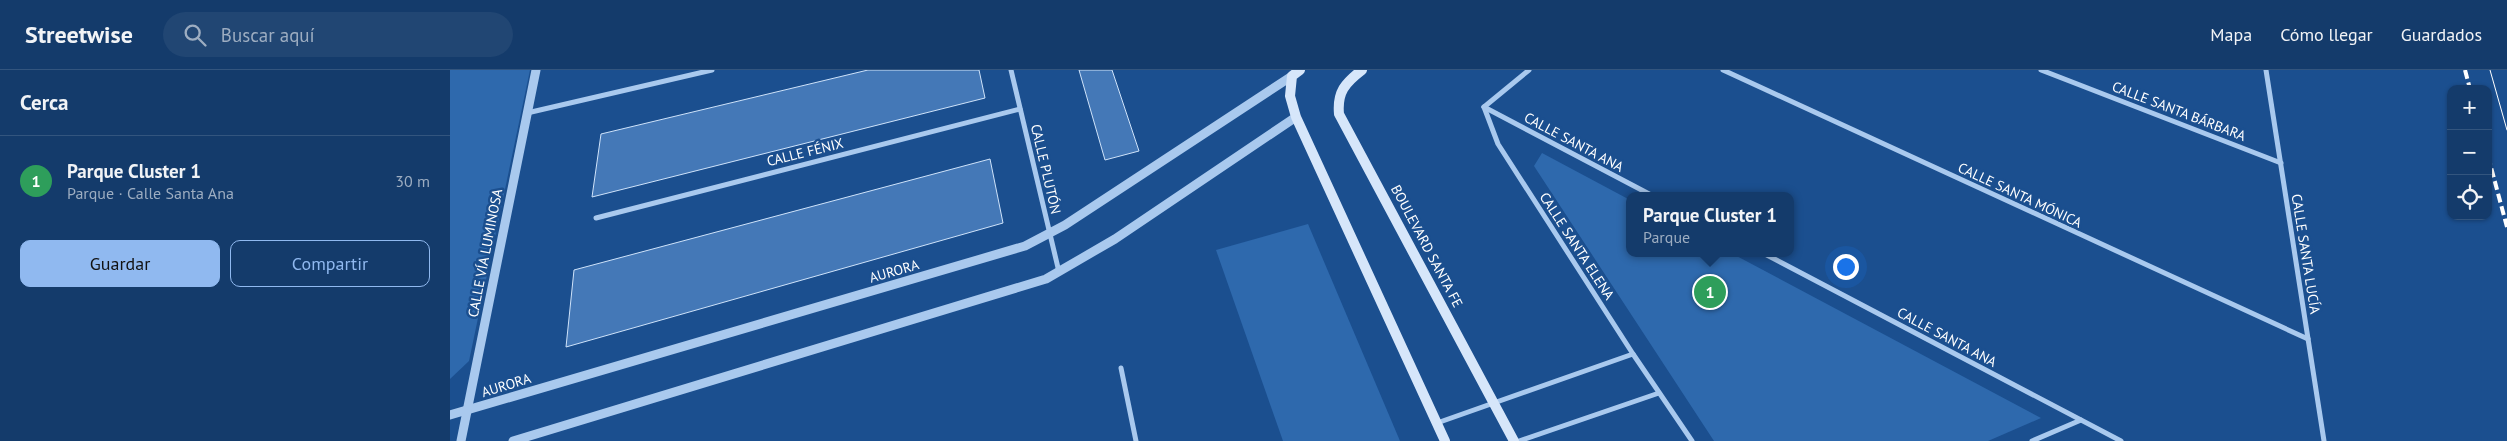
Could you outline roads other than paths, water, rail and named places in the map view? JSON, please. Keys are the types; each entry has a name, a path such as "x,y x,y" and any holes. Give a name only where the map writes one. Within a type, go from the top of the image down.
{"main road":[{"name":"BOULEVARD SANTA FE","path":"1362,70 1346,83 1337,98 1340,114 1495,402 1514,441"},
{"path":"1296,73 1290,96 1296,117 1445,441"}],"street":[{"name":"CALLE VÍA LUMINOSA","path":"461,441 536,70"},
{"path":"527,113 712,70"},
{"name":"CALLE PLUTÓN","path":"1010,70 1059,272"},
{"path":"1484,107 1529,70"},
{"name":"CALLE SANTA MÓNICA","path":"1723,70 2308,340"},
{"name":"CALLE SANTA BÁRBARA","path":"2041,70 2281,163"},
{"name":"CALLE SANTA LUCÍA","path":"2266,70 2324,441"},
{"name":"AURORA","path":"450,415 999,255 1024,246 1050,234 1296,73"},
{"name":"CALLE SANTA ANA","path":"1484,107 1645,192"},
{"name":"CALLE SANTA ELENA","path":"1484,107 1498,144 1633,354 1692,441"},
{"name":"CALLE FÉNIX","path":"596,218 1020,109"},
{"path":"513,441 1022,288 1059,272 1146,218 1296,117"},
{"name":"CALLE SANTA ANA","path":"1771,257 2121,441"},
{"path":"1437,422 1633,354"},
{"path":"1121,368 1136,441"},
{"path":"1519,441 1659,393"},
{"path":"2032,441 2081,420"}],"tram line":[{"path":"2490,70 2507,130"}],"railway":[{"path":"2465,70 2469,85"},
{"path":"2492,171 2507,227"}],"place":[{"name":"Parque Cluster 1","path":"1710,292"}]}
